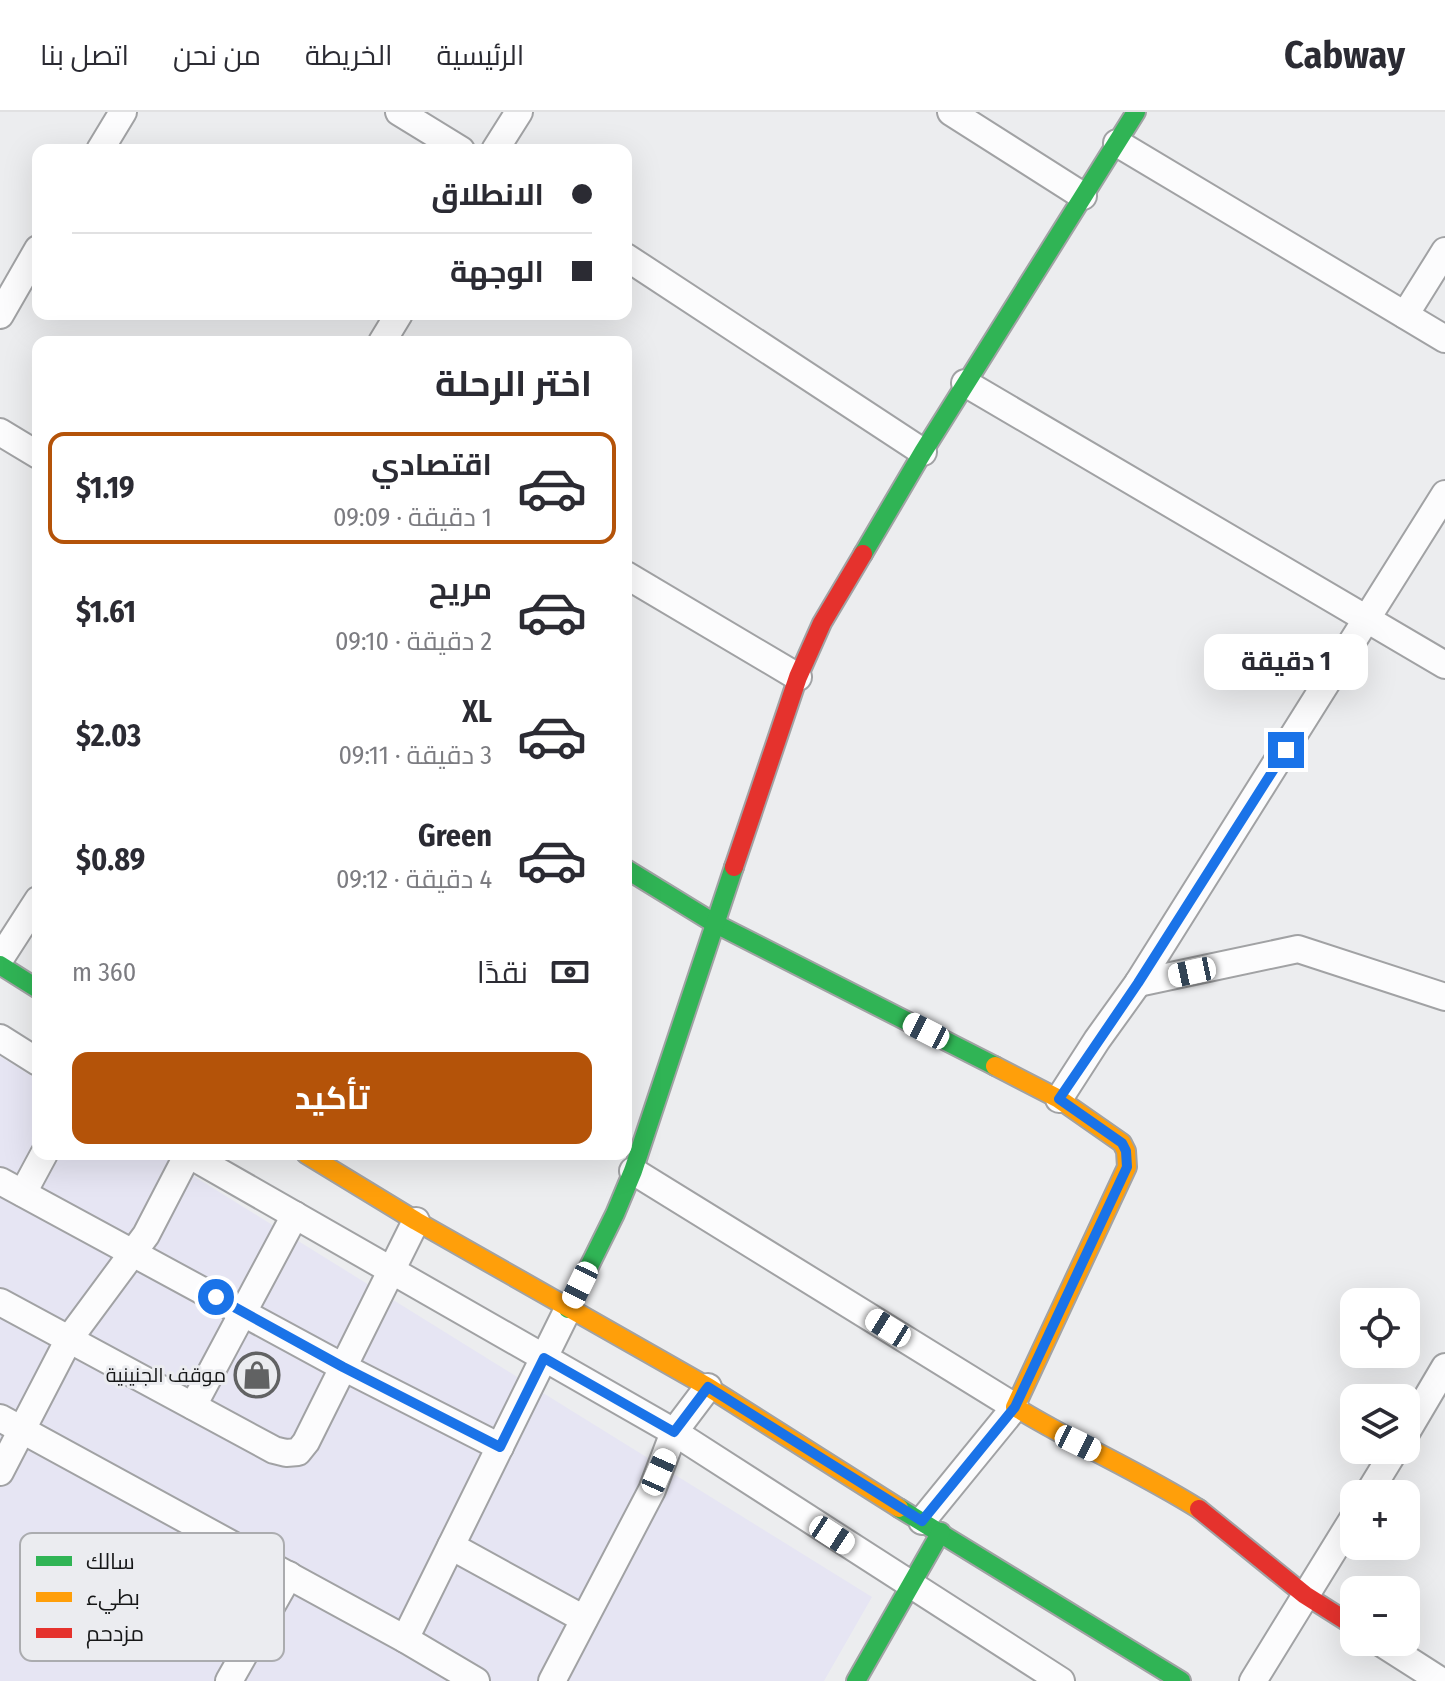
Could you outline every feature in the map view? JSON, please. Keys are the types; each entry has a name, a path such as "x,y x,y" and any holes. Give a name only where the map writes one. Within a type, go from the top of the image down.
{"main road":[{"path":"568,1309 633,1171 653,1117 714,923 798,677 822,623 965,383 1136,112"},
{"path":"632,873 714,923 1059,1099 1122,1143 1127,1167 1015,1407 1054,1431 1150,1478 1212,1517 1305,1595 1340,1617"},
{"path":"0,965 32,985"},
{"path":"316,1160 568,1309 708,1387 1018,1583 1181,1681"},
{"path":"856,1681 911,1586 931,1527"}],"street":[{"path":"104,144 123,112"},
{"path":"399,112 451,144"},
{"path":"499,144 519,112"},
{"path":"951,112 1083,196"},
{"path":"1117,143 1445,339"},
{"path":"1405,315 1445,251"},
{"path":"0,315 32,259"},
{"path":"632,261 923,452"},
{"path":"965,383 1445,665"},
{"path":"0,432 32,451"},
{"path":"1059,1099 1138,983 1445,494"},
{"path":"632,579 798,677"},
{"path":"0,959 32,909"},
{"path":"1138,983 1298,949 1445,997"},
{"path":"0,1038 32,1058"},
{"path":"38,1160 11,1187 343,1367 500,1447"},
{"path":"0,1472 11,1424 97,1298 146,1235 185,1160"},
{"path":"199,1160 674,1432 1061,1681"},
{"path":"633,1171 1015,1407 931,1527"},
{"path":"193,1406 295,1215"},
{"path":"0,1302 274,1450 298,1452 306,1442 416,1221"},
{"path":"405,1639 568,1309"},
{"path":"1420,1418 1438,1398 1445,1367"},
{"path":"552,1681 652,1490 674,1432 708,1387"},
{"path":"11,1424 212,1533"},
{"path":"1253,1681 1340,1539"},
{"path":"451,1546 584,1619"},
{"path":"284,1572 476,1681"},
{"path":"284,1584 289,1575"},
{"path":"1402,1656 1441,1681"},
{"path":"229,1681 240,1661"}],"shaded area":[{"name":"موقف الجنينية","path":"0,1056 32,1076 32,1160 168,1160 872,1597 824,1681 0,1681"}],"traffic: fast":[{"path":"863,554 923,452 1136,112"},
{"path":"568,1309 633,1171 734,867"},
{"path":"632,873 714,923 995,1066"},
{"path":"0,965 32,985"},
{"path":"899,1508 1181,1681"},
{"path":"856,1681 941,1532"}],"traffic: slow":[{"path":"995,1066 1059,1099 1122,1143 1127,1167 1015,1407 1199,1509"},
{"path":"316,1160 416,1221 708,1387 899,1508"}],"traffic: jam":[{"path":"734,867 798,677 822,623 863,554"},
{"path":"1199,1509 1305,1595 1340,1617"}],"place":[{"name":"موقف الجنينية","path":"257,1375"}],"route":[{"path":"216,1297 343,1367 500,1447 544,1358 674,1432 708,1387 922,1521 1015,1407 1127,1167 1122,1143 1059,1099 1138,983 1286,750"}]}
